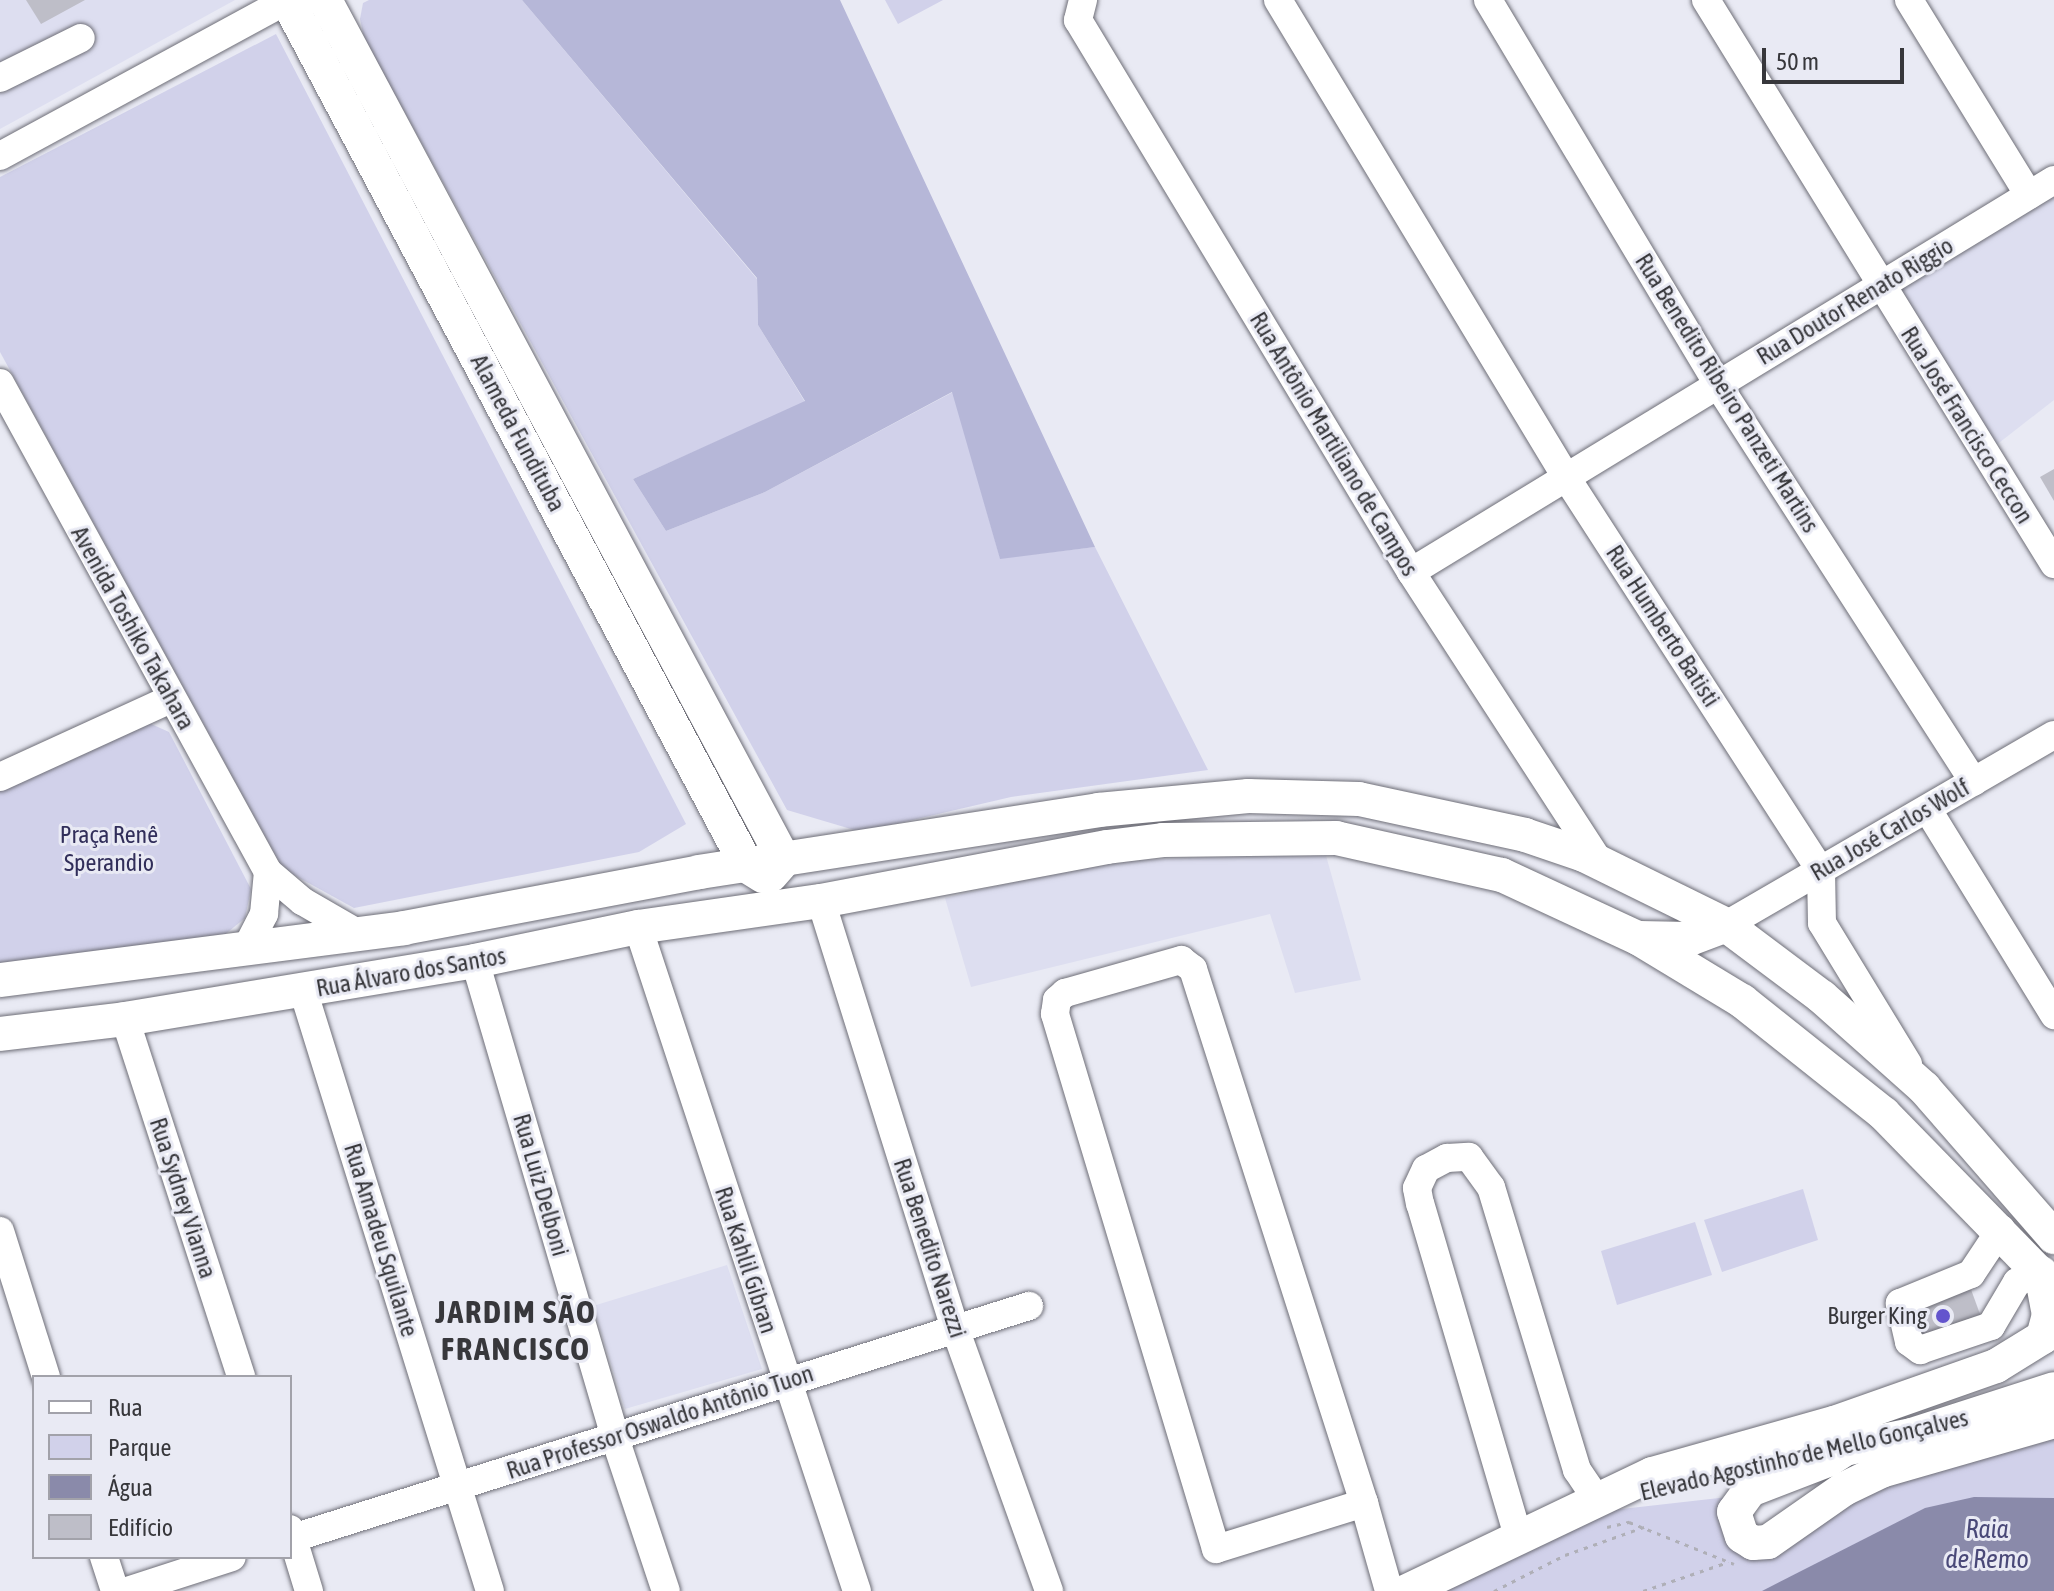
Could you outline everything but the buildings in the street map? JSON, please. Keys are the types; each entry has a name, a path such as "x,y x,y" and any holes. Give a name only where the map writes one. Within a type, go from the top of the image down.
{"main road":[{"name":"Alameda Fundituba","path":"287,0 713,799 767,868"},
{"name":"Alameda Fundituba","path":"325,0 734,768 767,868"},
{"path":"734,768 778,827 825,855"},
{"path":"0,980 361,935 699,872 767,868 825,855 1098,810 1248,796 1359,799 1525,835 1599,862 1726,925 1822,997 1924,1088 2054,1237"},
{"path":"699,872 714,834 713,799"},
{"path":"1098,810 1107,847"},
{"name":"Rua Álvaro dos Santos","path":"0,1034 125,1019 475,961 638,927 833,899 1107,847 1163,840 1300,837 1378,844 1502,875 1638,938 1742,1001 1884,1114 2001,1229 2048,1281"},
{"path":"767,868 833,899"},
{"path":"701,918 752,893 767,868"},
{"path":"1638,938 1690,939 1726,925"},
{"path":"1407,1591 1652,1474 1917,1396 2023,1353 2047,1327 2048,1281"},
{"path":"1845,1449 1828,1460 1750,1490 1734,1512 1742,1536 1753,1543 1768,1542 1844,1489 2049,1402"},
{"name":"Elevado Agostinho de Mello Gonçalves","path":"1598,1501 1912,1435 2049,1402"}],"street":[{"path":"0,156 287,0 325,0"},
{"name":"Rua Humberto Batisti","path":"1278,0 1566,477 1821,871"},
{"name":"Rua Benedito Ribeiro Panzeti Martins","path":"1488,0 1718,385 1974,782"},
{"name":"Rua José Francisco Ceccon","path":"1706,0 2054,564"},
{"path":"1909,0 2029,195"},
{"name":"Rua Antônio Martiliano de Campos","path":"1080,10 1411,572 1599,862"},
{"path":"0,78 81,38"},
{"name":"Rua Doutor Renato Riggio","path":"1411,572 2054,180"},
{"name":"Avenida Toshiko Takahara","path":"0,383 170,699 268,872"},
{"path":"0,777 170,699"},
{"name":"Rua José Carlos Wolf","path":"1726,925 2054,735"},
{"path":"1928,810 2054,1015"},
{"path":"1821,871 1822,923 1924,1088"},
{"path":"268,872 302,901 361,935"},
{"path":"245,951 264,914 268,872"},
{"name":"Rua Benedito Narezzi","path":"833,899 956,1331 1049,1591"},
{"name":"Rua Kahlil Gibran","path":"638,927 784,1379 857,1591"},
{"path":"1364,1503 1216,1549 1055,1014 1057,1000 1065,993 1181,960 1193,969 1364,1503 1389,1591"},
{"name":"Rua Luiz Delboni","path":"475,961 615,1438 666,1591"},
{"name":"Rua Amadeu Squilante","path":"303,990 317,1026 456,1489 490,1591"},
{"name":"Rua Sydney Vianna","path":"125,1019 240,1375"},
{"path":"1518,1536 1420,1204 1417,1188 1426,1169 1447,1158 1469,1157 1491,1187 1577,1470 1598,1501"},
{"path":"2001,1229 1971,1274 1900,1303 1909,1342 1920,1350 1991,1326 2017,1282 2048,1281"},
{"path":"0,1231 45,1375"},
{"name":"Rua Professor Oswaldo Antônio Tuon","path":"292,1535 456,1489 784,1379 956,1331 1029,1306"},
{"path":"292,1538 309,1591"},
{"path":"105,1559 115,1591"},
{"path":"127,1591 226,1559"}],"path":[{"path":"1494,1591 1565,1555 1644,1527"},
{"path":"1643,1591 1728,1562"}],"shaded area":[{"path":"0,0 235,0 0,129"},
{"path":"522,0 840,0 1095,547 1000,559 952,392 765,492 666,531 633,479 805,401 758,325 757,278"},
{"path":"2054,191 2054,400 1995,446 1894,290"},
{"path":"1325,852 1361,980 1295,993 1270,914 971,987 945,898 1099,862"},
{"path":"727,1265 762,1369 625,1409 593,1306"}],"green space":[{"path":"369,0 522,0 757,279 758,325 805,402 633,479 666,531 765,492 953,392 1000,558 1095,547 1208,770 1011,797 861,832 787,810 364,38 360,19 363,3"},
{"path":"885,0 943,0 898,24"},
{"path":"276,34 686,824 639,852 354,908 283,869 0,352 0,177"},
{"name":"Praça Renê Sperandio","path":"140,719 169,732 251,889 245,918 222,937 0,970 0,786"},
{"path":"1803,1189 1818,1240 1722,1272 1704,1220"},
{"path":"1695,1222 1712,1275 1617,1305 1601,1251"},
{"path":"2054,1428 2054,1591 1438,1591 1613,1510 1728,1497 1731,1542"}],"water":[{"name":"Raia de Remo","path":"1974,1497 2054,1498 2054,1591 1762,1591 1925,1508"}],"place":[{"name":"Burger King","path":"1943,1316"}],"district":[{"name":"JARDIM SÃO FRANCISCO","path":"516,1332"}]}
